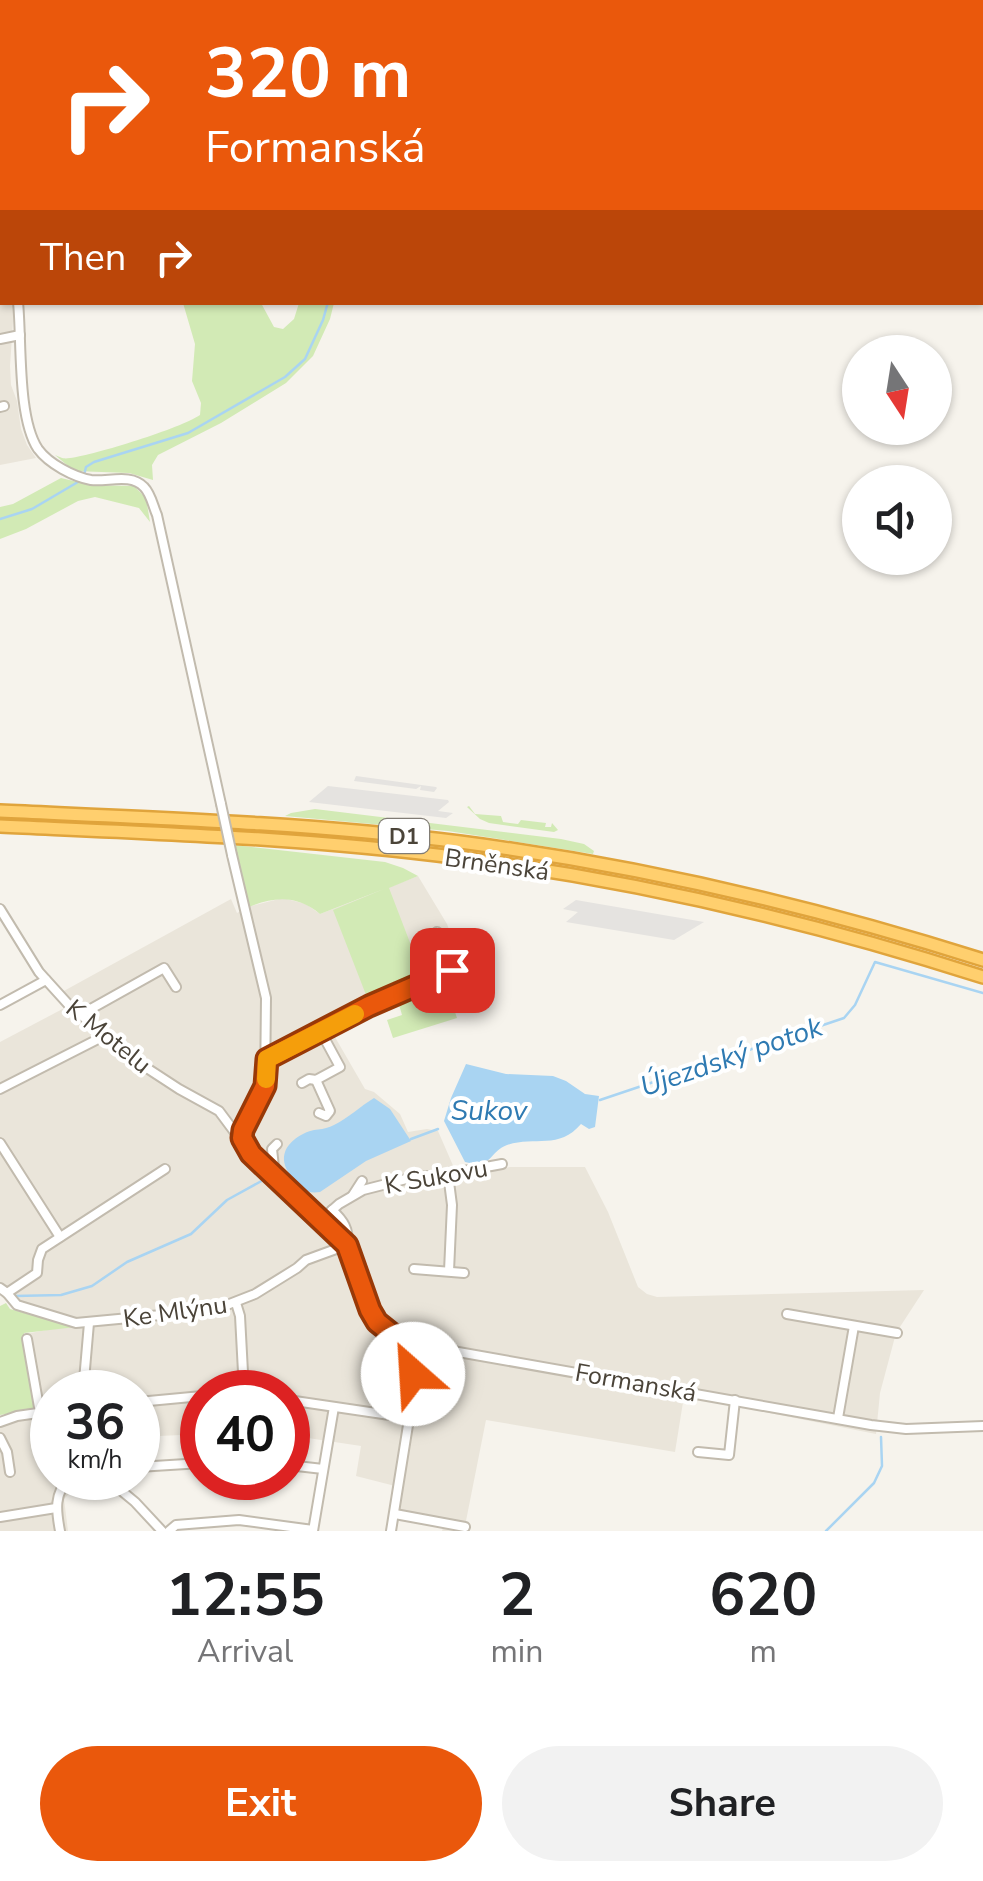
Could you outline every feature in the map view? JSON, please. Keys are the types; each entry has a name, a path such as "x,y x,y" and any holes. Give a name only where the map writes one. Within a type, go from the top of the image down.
{"highway":[{"name":"Brněnská","path":"0,810 361,832 526,852 766,899 983,960"},
{"name":"Brněnská","path":"0,826 291,841 521,866 718,903 862,940 983,977"}],"street":[{"path":"18,305 28,424 37,447 71,474 92,480 126,479 139,483 146,488 156,516 265,988 265,1086 242,1138"},
{"path":"0,340 20,336"},
{"name":"K Motelu","path":"0,909 38,972 80,1014 179,1090 218,1110 242,1138"},
{"path":"267,1059 369,1006 452,970 437,932"},
{"path":"80,1014 164,968 176,987"},
{"path":"0,1005 46,980"},
{"path":"302,1083 340,1067 321,1032"},
{"path":"0,1089 104,1036"},
{"path":"316,1080 330,1111 326,1116 320,1113"},
{"name":"Formanská","path":"242,1138 251,1154 347,1245"},
{"path":"0,1143 60,1237"},
{"path":"274,1176 272,1149 277,1144"},
{"name":"K Sukovu","path":"322,1220 363,1190 400,1180 502,1164"},
{"path":"4,1290 34,1278 41,1252 165,1168"},
{"path":"448,1174 452,1205 449,1271"},
{"path":"353,1196 362,1182"},
{"name":"Formanská","path":"332,1210 348,1230 347,1245 377,1322 413,1344 892,1428 983,1426"},
{"name":"Ke Mlýnu","path":"4,1290 26,1309 76,1323 214,1310 270,1285 306,1260 347,1245"},
{"path":"414,1269 464,1272"},
{"path":"236,1303 245,1370"},
{"path":"786,1314 897,1333"},
{"path":"85,1370 89,1323"},
{"path":"838,1418 854,1326"},
{"path":"28,1339 33,1370"},
{"path":"391,1531 413,1394 413,1344"},
{"path":"698,1452 729,1455 735,1400"},
{"path":"310,1403 410,1418"},
{"path":"133,1500 165,1531 176,1525 240,1520 313,1530 334,1407"},
{"path":"0,1422 30,1414"},
{"path":"0,1438 10,1472"},
{"path":"310,1468 323,1469"},
{"path":"58,1500 60,1531"},
{"path":"0,1517 56,1508"},
{"path":"395,1514 464,1527"}],"shaded area":[{"path":"0,305 14,305 11,385 21,429 36,458 0,465"},
{"path":"356,776 437,788 434,792 420,790 421,786 416,789 354,781"},
{"path":"328,786 448,800 438,811 453,813 446,818 309,802"},
{"path":"418,876 447,924 462,964 369,1003 328,1025 365,1089 400,1114 408,1132 438,1131 458,1177 510,1167 585,1167 638,1287 657,1297 924,1290 896,1333 880,1393 876,1434 684,1396 675,1452 486,1420 464,1531 442,1531 444,1524 395,1514 399,1487 356,1476 361,1446 310,1438 310,1370 180,1370 180,1435 160,1436 160,1370 30,1370 25,1334 79,1324 26,1309 0,1288 0,1042 72,1004 62,992 231,899 237,913 283,898 306,904 320,914"},
{"path":"576,900 704,922 674,940 566,922 578,912 563,909"},
{"path":"30,1414 30,1500 64,1500 68,1531 0,1531 0,1418"}],"green space":[{"path":"184,305 262,305 274,327 283,329 294,319 298,305 334,305 313,356 286,383 158,455 152,465 153,480 129,473 74,471 55,455 68,458 98,452 157,434 200,415 201,403 192,381 195,344"},
{"path":"61,478 90,485 134,486 146,498 150,522 139,508 95,497 78,501 0,539 0,507"},
{"path":"467,807 475,814 501,816 503,822 546,823 545,827 552,823 558,830 489,823 480,819"},
{"path":"315,809 561,839 584,844 594,851 593,854 448,831 285,816"},
{"path":"234,845 385,862 418,876 389,888 414,953 431,947 440,970 368,1000 333,910 384,889 320,914 303,903 285,899 247,908"},
{"path":"446,985 457,1018 393,1038 387,1020 402,1015 398,1001"},
{"path":"6,1303 10,1309 76,1327 24,1333 30,1410 0,1415 0,1306"}],"water":[{"name":"Sukov","path":"466,1064 506,1074 553,1076 585,1094 599,1096 595,1127 589,1129 581,1124 555,1140 507,1145 486,1162 465,1162 444,1121"},
{"path":"374,1098 390,1109 411,1141 366,1161 320,1192 301,1188 285,1166 284,1154 290,1143 307,1132 334,1125"}],"waterway":[{"path":"0,519 32,509 83,479 86,467 94,462 188,433 285,377 305,359 327,305"},
{"name":"Újezdský potok","path":"600,1100 844,1018 855,1005 875,962 983,993"},
{"name":"Újezdský potok","path":"411,1139 438,1129"},
{"name":"Újezdský potok","path":"15,1296 61,1295 92,1286 127,1262 191,1234 227,1200 267,1178"},
{"path":"826,1531 874,1483 882,1466 881,1437"}],"slow traffic":[{"path":"266,1079 267,1059 355,1014"}],"route":[{"path":"413,1374 413,1344 377,1322 347,1245 251,1154 242,1138 265,1086 267,1059 369,1006 452,970"}]}
